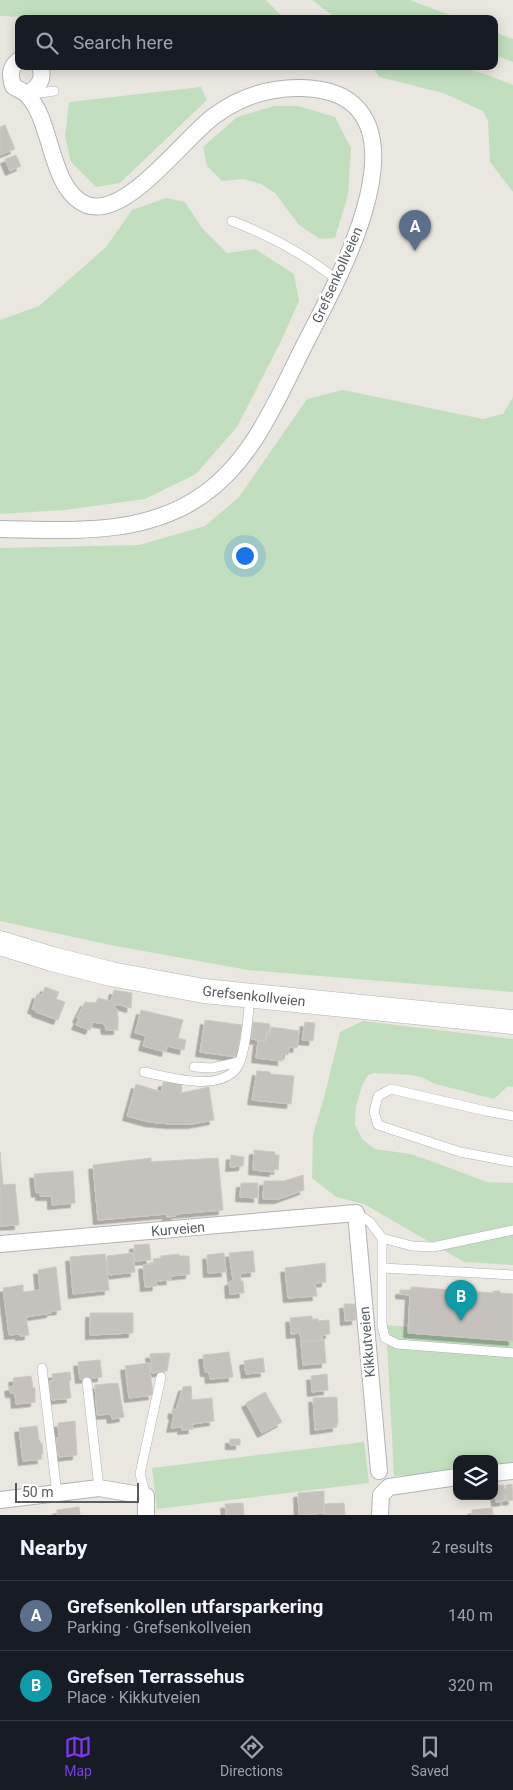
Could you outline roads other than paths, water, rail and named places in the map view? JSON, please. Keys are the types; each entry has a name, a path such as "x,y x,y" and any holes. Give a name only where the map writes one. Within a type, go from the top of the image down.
{"street":[{"name":"Grefsenkollveien","path":"0,529 104,529 171,513 204,494 238,462 260,430 337,280 364,210 373,167 370,135 364,118 357,108 343,96 320,89 288,88 258,93 241,100 212,117 132,194 112,204 96,206 82,202 67,188 56,165 39,115 27,95 13,86 10,67"},
{"path":"27,95 39,86 41,70"},
{"name":"Grefsenkollveien","path":"0,943 111,974 204,991 513,1022"},
{"name":"Kurveien","path":"0,1244 356,1213"},
{"name":"Kikkutveien","path":"356,1213 379,1470"},
{"path":"498,1473 513,1471"},
{"path":"380,1515 381,1495 389,1487 453,1478"},
{"path":"0,1500 99,1488 146,1496 146,1515"}],"lane":[{"path":"27,95 54,91"},
{"path":"232,222 287,245 313,261 337,280"},
{"path":"144,1072 189,1081 213,1081 227,1076 236,1069 239,1062 245,1039 250,997"},
{"path":"194,1067 218,1067 239,1062"},
{"path":"513,1116 391,1089 378,1096 374,1112 378,1125 460,1152 513,1162"},
{"path":"356,1213 370,1222 382,1238 382,1325 385,1338 396,1344 513,1353"},
{"path":"382,1238 412,1246 433,1247 513,1230"},
{"path":"383,1268 513,1275"},
{"path":"42,1368 57,1494"},
{"path":"146,1496 140,1474 162,1377"},
{"path":"87,1382 99,1488"}],"place":[{"name":"Grefsenkollen utfarsparkering","path":"415,251"},
{"name":"Grefsen Terrassehus","path":"461,1321"}]}
